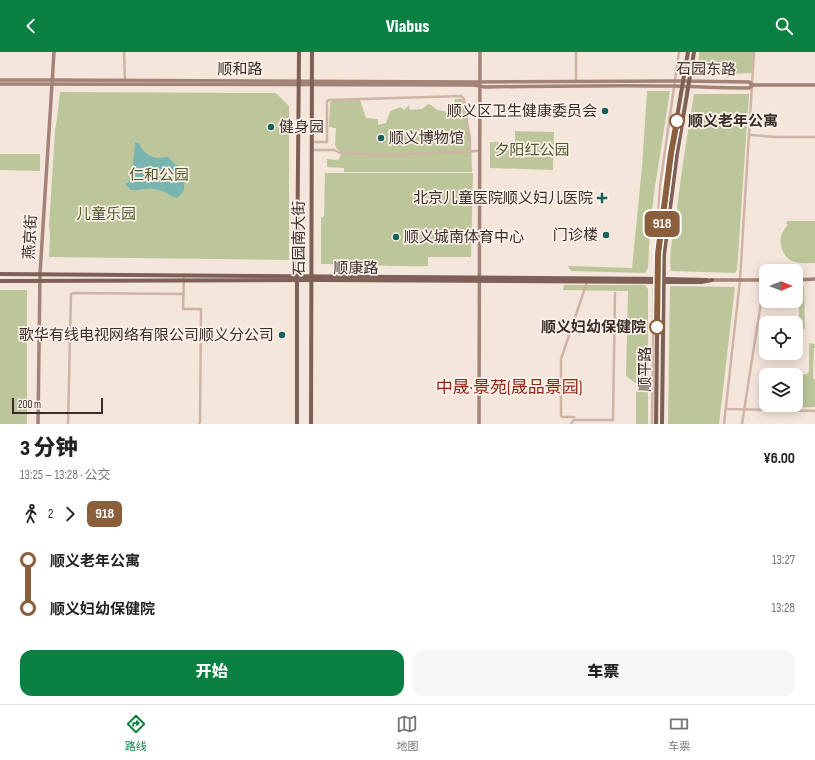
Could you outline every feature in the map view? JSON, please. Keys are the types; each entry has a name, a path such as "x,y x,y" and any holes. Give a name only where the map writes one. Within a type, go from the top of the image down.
{"main road":[{"name":"燕京街","path":"38,424 40,274 54,52"},
{"name":"石园南大街","path":"297,424 299,52"},
{"name":"石园南大街","path":"311,424 312,52"},
{"path":"479,424 480,52"},
{"name":"顺平路","path":"656,424 656,280 658,254 671,153 688,52"},
{"name":"顺平路","path":"662,424 664,255 677,154 694,52"},
{"name":"顺和路","path":"0,80 52,82 480,84"},
{"name":"石园东路","path":"576,81 689,81 749,82 753,85 749,88 480,84 576,81"},
{"name":"顺和路","path":"0,84 52,82"},
{"path":"753,85 815,85"},
{"name":"顺康路","path":"0,274 184,275 297,278"},
{"name":"顺康路","path":"0,281 297,278 588,282 656,280"},
{"path":"803,280 815,279"},
{"name":"顺康路","path":"479,280 759,280"}],"street":[{"path":"124,52 125,82"},
{"path":"576,52 576,81"},
{"path":"652,424 660,186 680,52"},
{"path":"724,424 740,280 754,52"},
{"path":"311,142 327,142 327,105 329,100 461,96 464,99 470,145 469,152"},
{"path":"749,135 815,137"},
{"path":"470,145 472,149 479,150"},
{"path":"311,150 334,150 340,153 400,155 440,152 469,152 479,150"},
{"path":"184,275 184,309 201,309 199,424"},
{"path":"574,417 561,416 561,359 588,282"},
{"path":"571,424 574,420 613,420 615,293"},
{"path":"68,424 71,294 184,294"},
{"path":"742,424 759,308"},
{"path":"726,410 815,411"}],"green space":[{"path":"699,52 753,52 752,73 706,75 698,67"},
{"path":"647,91 670,91 654,193 648,268 645,273 571,271 568,266 632,268 642,167"},
{"name":"仁和公园","path":"60,92 276,93 289,106 289,260 49,257 49,226 55,131"},
{"path":"694,94 749,94 737,270 735,273 671,271 670,258"},
{"path":"455,99 462,99 471,136 472,172 344,172 344,168 327,167 327,159 338,160 341,155 340,151 335,145 336,128 329,127 330,102 360,100 366,118 378,119 378,125 386,123 390,111 401,107 404,110 409,105 410,110 422,109 428,104 437,110 451,114"},
{"name":"夕阳红公园","path":"515,131 554,132 553,170 490,168 490,142 515,143"},
{"path":"0,154 40,154 40,171 0,170"},
{"name":"顺义城南体育中心","path":"325,173 473,173 471,257 428,257 428,266 321,264 321,218 324,216"},
{"path":"787,221 815,221 815,263 795,262 785,255 781,247 781,238 784,229 788,225 786,224"},
{"path":"564,285 645,285 648,289 648,424 636,424 636,392 638,385 626,376 628,291 563,290"},
{"path":"670,286 735,287 719,424 668,424"},
{"path":"804,286 805,329 803,329 803,316 799,316 799,308 803,308"},
{"path":"0,290 27,290 27,424 0,424"},
{"path":"809,343 815,344 813,379 815,379 815,407 803,407 803,374 807,374 809,371"}],"water":[{"path":"135,142 139,143 142,149 149,155 157,158 168,157 180,167 184,175 184,190 177,198 156,189 131,190 125,184 129,182 133,165"}],"bus line":[{"name":"918","path":"657,327 658,254 671,153 677,121"}],"place":[{"name":"顺义区卫生健康委员会","path":"605,111"},
{"name":"顺义老年公寓","path":"677,121"},
{"name":"健身园","path":"271,127"},
{"name":"顺义博物馆","path":"381,138"},
{"name":"北京儿童医院顺义妇儿医院","path":"602,198"},
{"name":"门诊楼","path":"606,235"},
{"name":"顺义城南体育中心","path":"396,237"},
{"name":"顺义妇幼保健院","path":"657,327"},
{"name":"歌华有线电视网络有限公司顺义分公司","path":"282,335"}],"district":[{"name":"中晟·景苑(晟品景园)","path":"509,387"}],"park label":[{"name":"儿童乐园","path":"106,214"}]}
